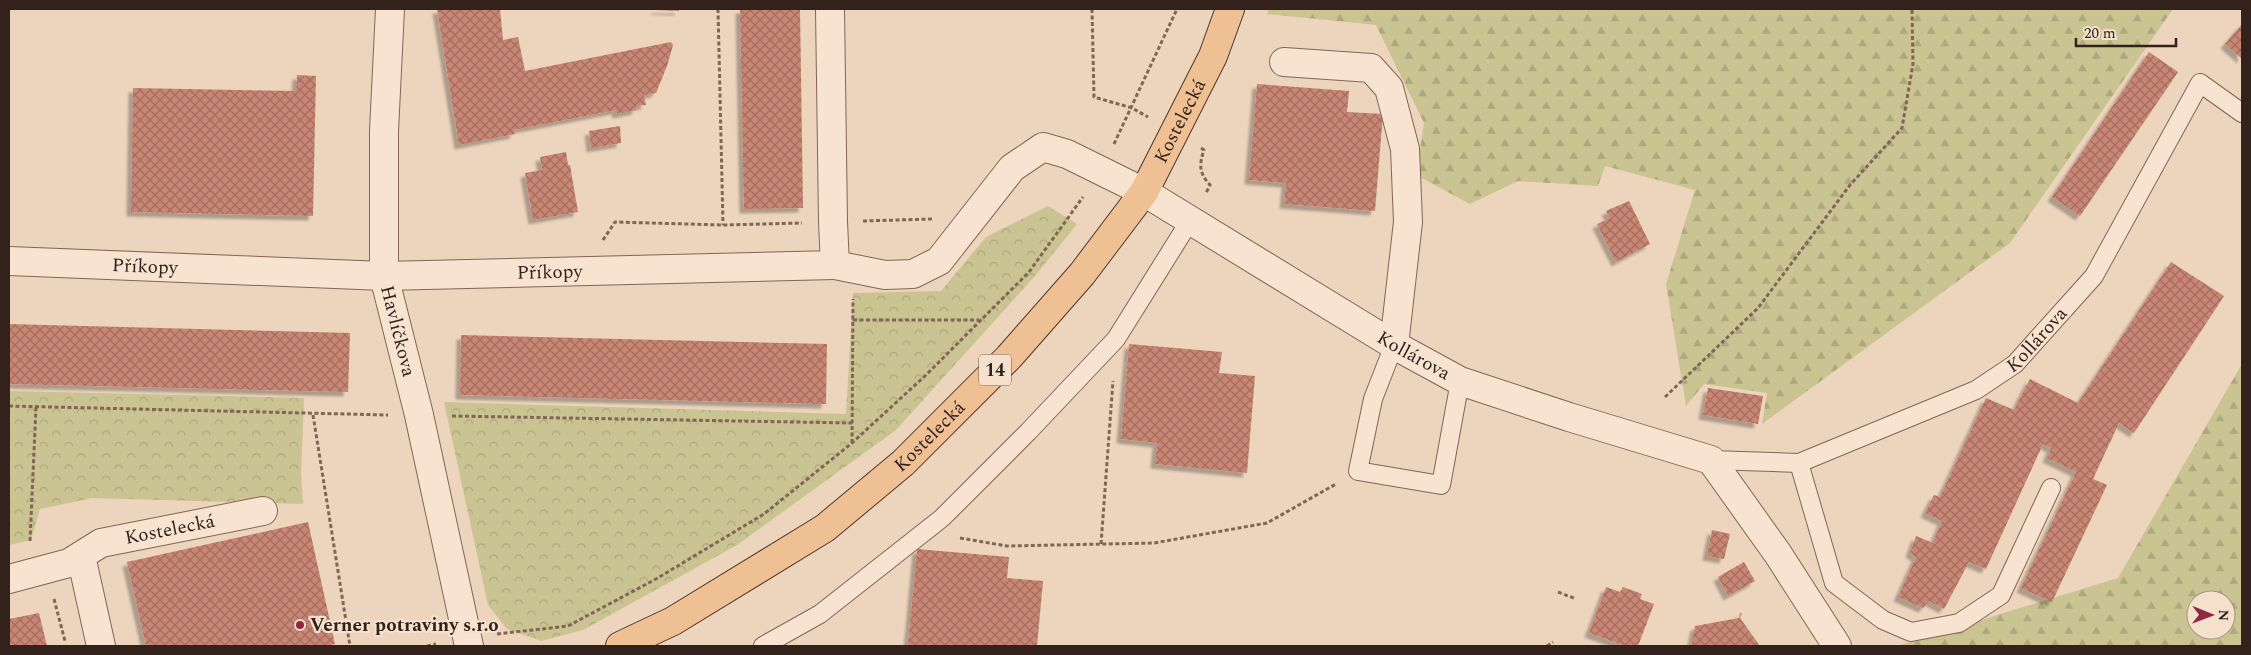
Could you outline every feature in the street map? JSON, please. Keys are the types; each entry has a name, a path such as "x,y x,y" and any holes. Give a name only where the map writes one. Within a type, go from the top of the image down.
{"main road":[{"name":"Kostelecká","path":"620,646 673,621 825,528 903,463 1022,342 1082,274 1144,192 1212,56 1230,9"}],"street":[{"name":"Havlíčkova","path":"390,9 384,131 384,276 478,641"},
{"path":"830,9 833,222 844,267"},
{"path":"1284,62 1371,68 1389,88 1405,149 1408,222 1394,345"},
{"name":"Kollárova","path":"972,217 1012,168 1042,146 1067,154 1144,192 1191,219 1394,345 1460,381 1569,417 1711,460"},
{"name":"Příkopy","path":"9,262 384,276 844,267 885,274 913,274 939,260 972,217"},
{"path":"1711,460 1778,554 1837,646"},
{"name":"Kostelecká","path":"14,578 69,564 101,543 263,511"},
{"path":"81,556 101,646"}],"lane":[{"name":"Kollárova","path":"1711,460 1799,463 1976,390 2015,364 2094,276 2200,83 2242,113"},
{"path":"763,646 820,614 926,531 942,518 1022,439 1116,339 1191,219"},
{"path":"1394,345 1373,399 1358,471 1441,485 1460,381"},
{"path":"1799,463 1834,582 1883,620 1911,632 1959,623 2001,595 2051,488"}],"path":[{"path":"718,9 723,225"},
{"path":"1112,150 1177,9"},
{"path":"1665,397 1758,308 1850,185 1902,128 1913,64 1912,9"},
{"path":"478,641 568,626 656,579 764,514 852,443 926,375 1029,272 1086,193"},
{"path":"585,271 614,222 723,225 972,217"},
{"path":"844,267 853,320 852,443"},
{"path":"853,320 979,320"},
{"path":"1101,544 1116,339"},
{"path":"14,578 27,556 31,534 36,407"},
{"path":"313,415 350,646"},
{"path":"926,531 1006,546 1154,543 1267,524 1358,471"},
{"path":"46,569 67,646"},
{"path":"1558,592 1576,599"},
{"path":"1547,646 1553,642"}],"green space":[{"path":"1269,9 2173,9 2010,243 1762,424 1767,393 1704,384 1686,406 1666,284 1695,190 1605,166 1598,186 1518,181 1470,204 1416,175 1424,123 1376,25 1267,14"},
{"path":"1048,206 1077,224 1035,276 896,430 737,545 583,630 541,641 507,629 488,605 444,402 846,414 853,293 941,291 986,237"},
{"path":"2242,364 2242,646 1897,646 2118,578"},
{"path":"9,391 304,398 301,474 303,504 92,498 40,509 31,540 9,545"}],"building":[{"path":"437,9 500,9 503,40 518,37 525,71 671,42 673,45 656,93 644,95 646,105 636,106 637,110 617,114 616,110 514,130 515,134 459,145"},
{"path":"679,9 679,11 655,10"},
{"path":"740,9 800,9 803,208 744,209"},
{"path":"2242,24 2242,59 2225,44"},
{"path":"2149,52 2178,72 2080,216 2052,197"},
{"path":"297,75 316,76 313,216 131,212 133,88 296,91"},
{"path":"1257,84 1349,91 1347,112 1383,114 1375,211 1284,204 1286,183 1249,180"},
{"path":"620,126 621,143 591,148 589,131"},
{"path":"566,152 578,212 533,220 525,173 542,170 540,157"},
{"path":"1629,201 1650,244 1616,262 1597,224 1610,218 1606,211"},
{"path":"2171,262 2224,296 2134,433 2119,423 2093,479 2107,485 2052,602 2021,588 2076,472 2047,458 2051,448 2043,444 1986,569 1969,562 1944,609 1929,601 1923,608 1898,597 1916,557 1910,553 1916,536 1938,545 1933,542 1942,521 1925,513 1934,495 1940,497 1986,398 2014,410 2030,379 2078,403"},
{"path":"9,324 350,333 348,392 9,384"},
{"path":"461,335 827,344 826,404 460,395"},
{"path":"1129,344 1222,352 1219,373 1255,376 1247,473 1155,464 1157,443 1121,439"},
{"path":"1708,388 1763,396 1758,424 1703,415"},
{"path":"308,522 335,644 326,646 146,646 127,562"},
{"path":"1712,530 1730,534 1724,559 1707,556"},
{"path":"917,549 1009,557 1007,578 1043,581 1037,646 908,645"},
{"path":"1744,562 1755,581 1728,596 1718,577"},
{"path":"1606,587 1620,592 1623,587 1642,594 1640,599 1654,604 1638,646 1625,646 1589,633"},
{"path":"39,613 47,646 9,646 9,619"},
{"path":"1740,613 1742,613 1740,618 1760,646 1691,646 1695,626 1739,618"}],"place":[{"name":"Verner potraviny s.r.o","path":"300,625"}]}
